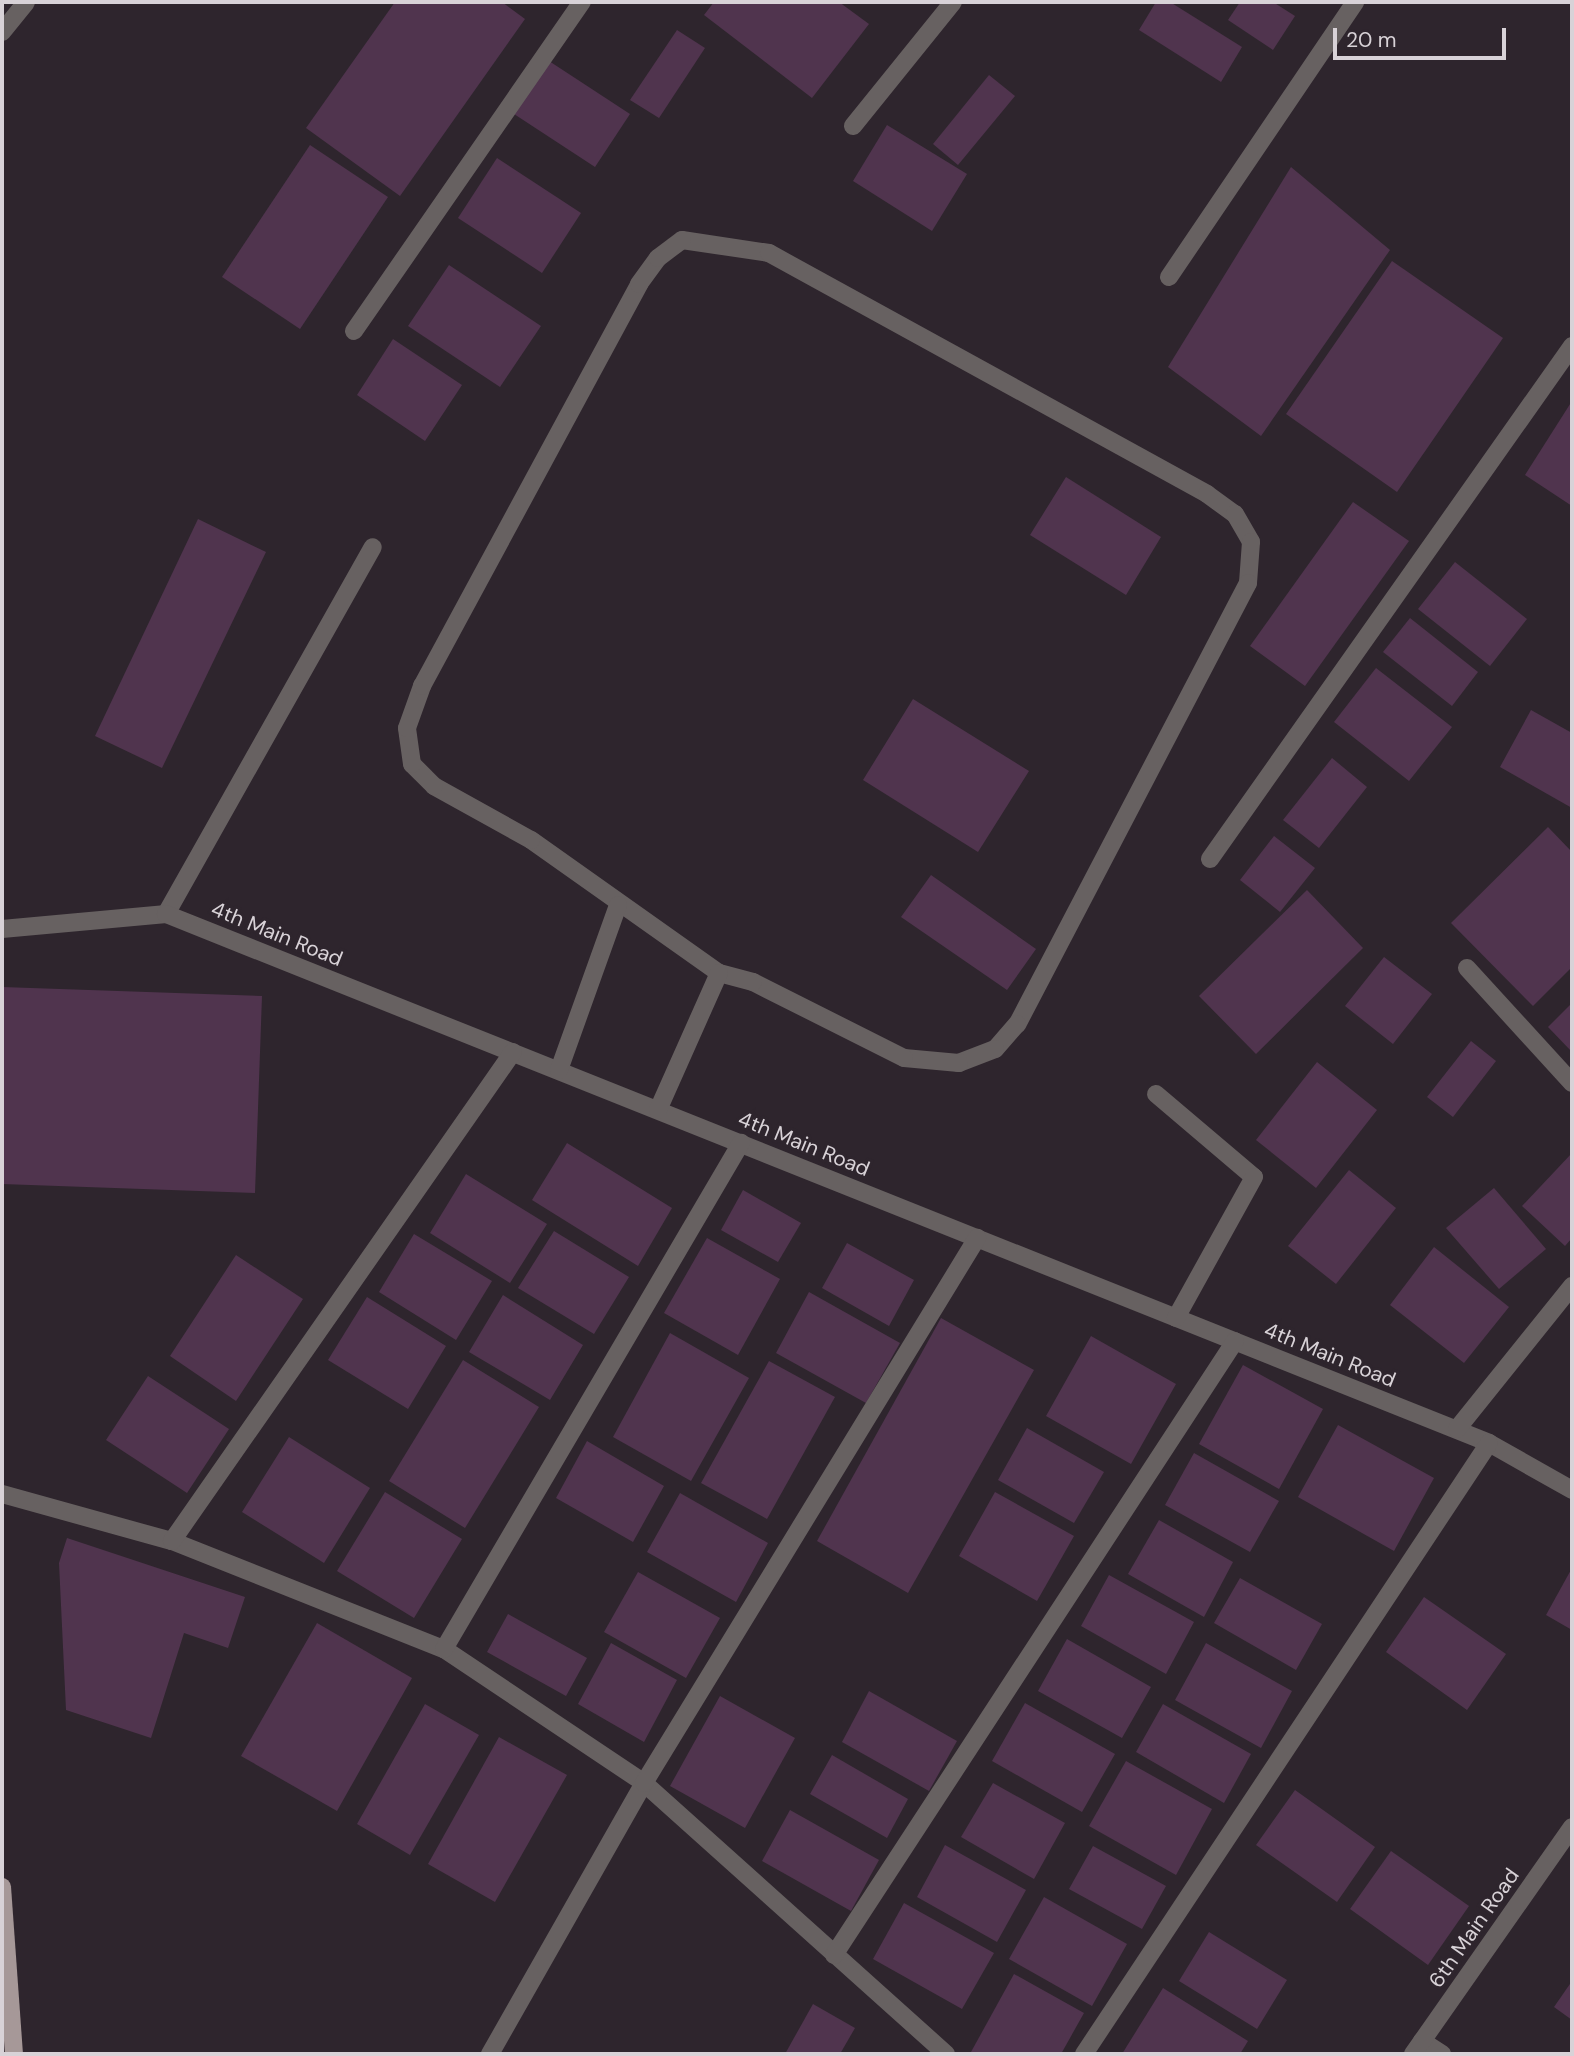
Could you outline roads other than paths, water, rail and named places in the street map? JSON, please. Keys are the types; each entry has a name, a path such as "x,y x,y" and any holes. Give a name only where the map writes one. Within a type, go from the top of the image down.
{"main road":[{"path":"2,1886 14,2054"}],"street":[{"path":"2,32 26,2"},
{"path":"354,331 582,2"},
{"path":"853,126 953,2"},
{"path":"1169,277 1355,2"},
{"path":"682,240 769,253 1235,514 1251,542 1248,583 1017,1024 995,1049 959,1063 904,1058 753,982 719,973 618,905 531,840 433,786 412,764 407,728 422,686 639,284 657,258 682,240"},
{"path":"1210,859 1572,346"},
{"path":"166,914 373,547"},
{"path":"559,1070 618,905"},
{"name":"4th Main Road","path":"2,929 166,914 1457,1429 1489,1443 1572,1490"},
{"path":"1467,968 1572,1083"},
{"path":"658,1110 719,973"},
{"path":"172,1541 513,1052"},
{"path":"1156,1094 1254,1177 1176,1318"},
{"path":"444,1649 741,1143"},
{"path":"490,2054 644,1783 977,1238"},
{"path":"1457,1429 1572,1286"},
{"path":"834,1955 1235,1341"},
{"path":"1084,2054 1489,1443"},
{"path":"2,1494 172,1541 444,1649 644,1783 946,2054"},
{"name":"6th Main Road","path":"1418,2048 1572,1827"},
{"path":"1418,2048 1443,2054"}]}
